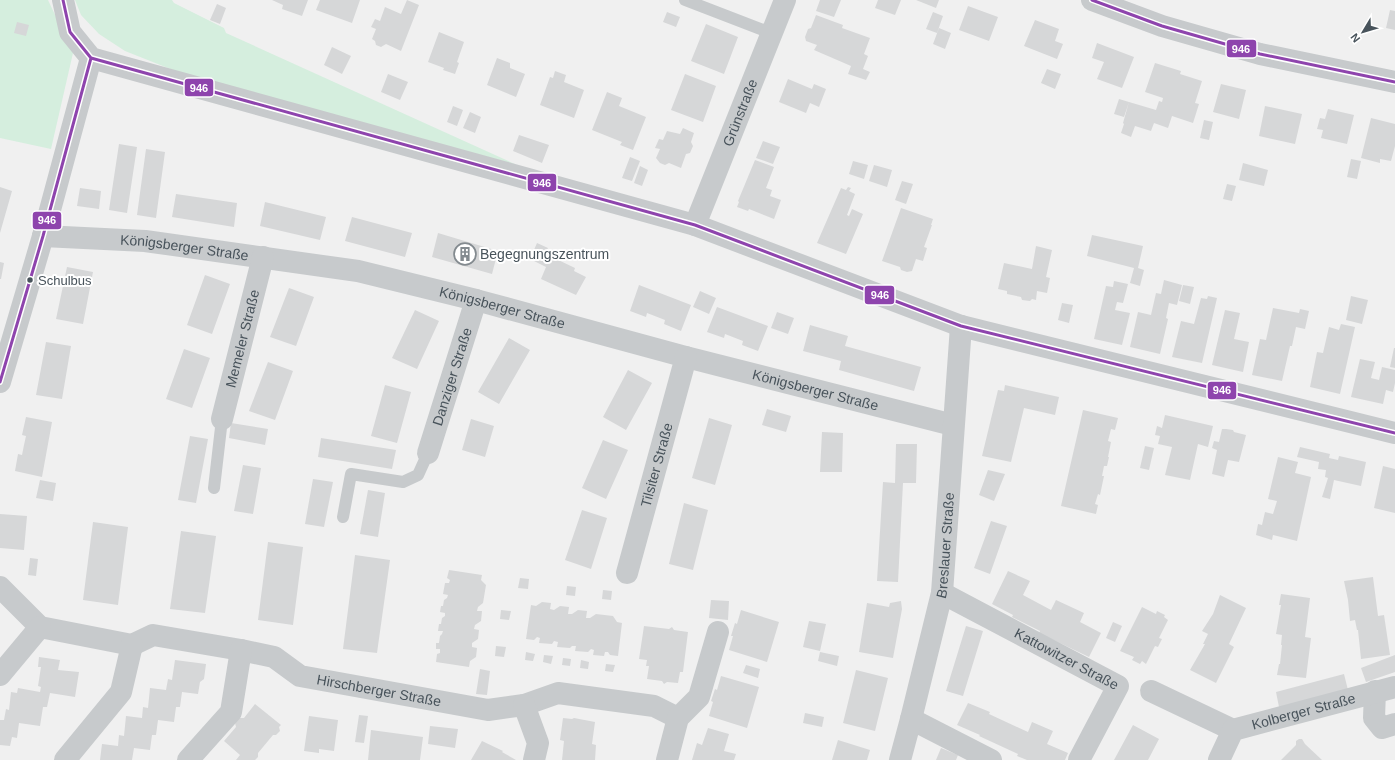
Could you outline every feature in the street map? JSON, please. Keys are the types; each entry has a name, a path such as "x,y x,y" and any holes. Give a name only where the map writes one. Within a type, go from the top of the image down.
{"street":[{"path":"63,0 70,32 91,58 695,225 961,326 1395,433"},
{"name":"Grünstraße","path":"695,225 785,0"},
{"path":"1092,0 1162,26 1260,54 1395,82"},
{"path":"0,382 43,236 91,58"},
{"name":"Königsberger Straße","path":"43,236 145,241 358,271 476,300 686,357 953,425"},
{"name":"Memeler Straße","path":"222,419 263,257"},
{"name":"Danziger Straße","path":"428,453 476,300"},
{"name":"Breslauer Straße","path":"900,760 942,593 961,326"},
{"name":"Tilsiter Straße","path":"627,573 686,357"},
{"path":"0,587 40,627 132,645 121,692 65,760"},
{"name":"Kattowitzer Straße","path":"942,593 1118,686 1079,760"},
{"path":"0,676 40,627"},
{"path":"667,760 678,718 699,697 718,632"},
{"name":"Hirschberger Straße","path":"132,645 153,635 241,650 274,657 300,676 488,710 524,705 558,693 654,706 678,718"},
{"path":"188,760 231,712 241,650"},
{"name":"Kolberger Straße","path":"1385,689 1374,718 1382,728 1395,724"},
{"name":"Kolberger Straße","path":"1151,691 1232,730 1385,689"},
{"path":"524,705 538,743 534,760"},
{"path":"911,719 991,760"},
{"name":"Kolberger Straße","path":"1218,760 1232,730"}],"lane":[{"path":"685,0 771,33"},
{"path":"214,488 222,419"},
{"path":"343,517 351,474 402,482 418,475 428,453"}],"green space":[{"path":"0,0 48,0 73,53 51,149 0,138"},
{"path":"75,0 172,0 174,3 224,28 226,33 517,165 183,74 125,51 99,34 81,15"}],"building":[{"path":"272,0 308,0 302,16 282,9 283,5"},
{"path":"320,0 360,0 352,23 316,10"},
{"path":"407,0 419,5 401,51 386,44 381,47 376,45 375,41 372,39 376,29 371,27 375,19 380,21 385,7 401,14"},
{"path":"820,0 841,0 834,17 816,11"},
{"path":"878,0 901,0 895,15 875,8"},
{"path":"916,0 939,0 936,8"},
{"path":"217,4 226,8 220,24 210,20"},
{"path":"968,6 998,17 989,41 959,30"},
{"path":"1390,10 1395,11 1395,30 1386,28"},
{"path":"667,12 680,17 676,27 663,22"},
{"path":"933,12 943,16 937,33 926,29"},
{"path":"816,15 843,25 842,28 870,38 864,54 868,56 863,69 870,72 866,80 848,74 851,66 814,50 817,45 806,41 805,37 808,29 811,28"},
{"path":"1035,20 1059,29 1055,41 1063,44 1057,59 1024,46"},
{"path":"17,22 29,25 26,36 14,33"},
{"path":"706,24 738,37 724,74 691,61"},
{"path":"939,28 951,33 945,49 933,44"},
{"path":"439,32 464,42 457,62 459,63 455,74 443,70 444,68 428,62"},
{"path":"1097,43 1134,57 1122,88 1097,79 1104,62 1092,58"},
{"path":"332,47 351,56 342,74 324,65"},
{"path":"497,58 510,63 510,68 525,74 516,97 487,85"},
{"path":"1155,63 1181,71 1180,74 1202,81 1195,103 1199,104 1193,123 1172,116 1168,128 1154,123 1151,131 1135,126 1131,137 1121,133 1129,102 1156,110 1159,101 1162,102 1163,98 1145,92"},
{"path":"1047,69 1061,74 1055,89 1041,83"},
{"path":"555,71 566,75 564,82 584,90 574,118 540,105 550,77 553,78"},
{"path":"388,74 408,82 400,100 381,92"},
{"path":"685,74 716,86 703,122 671,110"},
{"path":"788,79 812,89 814,84 826,89 819,107 810,103 806,113 779,102"},
{"path":"1221,84 1246,90 1239,119 1213,112"},
{"path":"607,92 622,98 619,106 646,117 633,150 620,145 622,142 592,130"},
{"path":"1119,99 1129,102 1124,117 1114,114"},
{"path":"453,106 463,110 457,126 447,122"},
{"path":"1265,106 1302,114 1295,144 1259,136"},
{"path":"1328,109 1354,115 1347,144 1321,138 1323,130 1317,129 1320,118 1325,119"},
{"path":"470,112 481,117 475,133 463,128"},
{"path":"1371,118 1395,124 1395,146 1391,161 1380,159 1380,163 1361,158"},
{"path":"1204,120 1213,122 1209,140 1200,138"},
{"path":"683,128 694,133 691,142 693,146 690,153 686,154 681,168 669,163 665,165 660,163 656,158 660,149 655,148 659,139 663,140 667,131 680,134"},
{"path":"519,135 549,145 542,163 513,151"},
{"path":"763,141 780,147 773,164 756,158"},
{"path":"119,144 137,147 127,213 109,210"},
{"path":"146,149 165,152 156,218 137,215"},
{"path":"630,157 640,161 632,181 622,178"},
{"path":"1351,159 1361,161 1357,179 1347,177"},
{"path":"755,160 774,167 766,188 772,190 770,196 781,200 774,219 749,209 748,211 737,207 738,201"},
{"path":"853,161 868,165 864,179 849,174"},
{"path":"1243,163 1268,170 1264,186 1239,180"},
{"path":"874,165 892,170 887,187 869,181"},
{"path":"640,166 648,170 642,186 634,183"},
{"path":"902,181 913,184 906,204 895,200"},
{"path":"1227,184 1236,186 1232,201 1223,199"},
{"path":"0,187 12,191 0,233"},
{"path":"848,187 851,188 849,191 855,194 847,215 849,216 852,209 863,214 846,254 817,243 841,188 846,190"},
{"path":"80,188 101,191 99,209 77,206"},
{"path":"176,194 237,203 234,227 172,217"},
{"path":"265,202 326,217 320,240 260,226"},
{"path":"901,208 933,219 924,247 927,248 923,261 916,259 912,271 907,272 901,270 900,267 882,261"},
{"path":"352,217 412,233 405,257 345,241"},
{"name":"Begegnungszentrum","path":"438,233 498,251 492,274 432,257"},
{"path":"1092,235 1143,246 1138,268 1144,270 1140,286 1130,283 1134,268 1087,256"},
{"path":"537,243 548,248 543,258 549,261 552,257 575,268 574,271 586,277 576,295 541,279 546,267 530,259"},
{"path":"1036,246 1052,250 1046,277 1050,278 1047,293 1037,291 1036,300 1032,299 1030,301 1022,300 1021,297 1007,294 1007,291 998,289 1004,263 1032,269"},
{"path":"0,262 4,263 1,279 0,279"},
{"path":"67,267 93,272 83,324 56,319"},
{"path":"205,275 230,284 212,334 187,325"},
{"path":"1164,280 1182,285 1177,305 1169,303 1166,318 1168,319 1160,354 1130,347 1138,312 1151,315 1156,293 1161,294"},
{"path":"1114,281 1128,284 1123,303 1117,302 1115,310 1130,313 1122,345 1094,339 1106,286 1113,287"},
{"path":"639,285 691,305 681,331 664,324 665,320 647,313 646,317 630,311"},
{"path":"1183,285 1194,287 1190,304 1179,301"},
{"path":"289,288 314,297 296,346 270,337"},
{"path":"700,291 716,298 709,314 693,307"},
{"path":"1208,296 1217,298 1202,363 1172,357 1181,321 1194,324 1201,298 1207,299"},
{"path":"1351,296 1368,300 1362,324 1346,320"},
{"path":"1062,303 1073,305 1069,323 1058,320"},
{"path":"717,307 768,326 758,351 742,345 743,341 725,334 724,338 707,332"},
{"path":"1273,308 1299,313 1300,309 1309,311 1305,329 1296,327 1282,381 1252,375 1260,339 1266,340"},
{"path":"415,310 439,321 417,369 392,358"},
{"path":"1225,310 1240,313 1234,339 1249,342 1243,372 1212,365"},
{"path":"777,312 794,318 788,334 771,328"},
{"path":"1341,324 1355,327 1340,394 1310,387 1317,352 1323,353 1329,327 1339,330"},
{"path":"810,325 848,336 845,346 921,367 914,391 839,370 841,361 803,351"},
{"path":"509,338 530,350 499,404 478,392"},
{"path":"46,342 71,346 62,399 36,395"},
{"path":"1395,348 1395,368 1390,367"},
{"path":"184,349 210,358 192,408 166,399"},
{"path":"1360,359 1375,362 1371,378 1379,380 1382,367 1395,370 1393,392 1386,390 1383,404 1351,397"},
{"path":"268,362 293,371 275,420 249,411"},
{"path":"628,370 652,383 626,430 603,417"},
{"path":"385,385 411,392 397,443 371,436"},
{"path":"1005,385 1059,397 1055,415 1024,408 1011,462 982,456 998,390 1004,391"},
{"path":"767,409 791,416 786,432 762,425"},
{"path":"1083,410 1118,418 1115,430 1111,429 1108,441 1111,442 1109,457 1107,466 1104,466 1102,476 1104,476 1100,495 1098,494 1095,504 1098,505 1096,514 1061,506"},
{"path":"1165,415 1213,426 1208,447 1198,444 1190,480 1165,475 1172,447 1158,444 1160,436 1155,435 1157,426 1162,428"},
{"path":"26,417 52,422 42,477 15,471 18,454 22,455 26,436 22,435"},
{"path":"709,418 732,425 715,485 692,478"},
{"path":"471,419 494,426 485,457 462,450"},
{"path":"231,423 268,429 265,445 229,438"},
{"path":"1222,429 1233,430 1234,432 1246,435 1239,462 1228,460 1224,477 1212,474 1217,450 1212,448 1214,441 1219,442"},
{"path":"822,432 843,433 842,472 820,472"},
{"path":"190,436 208,439 196,503 178,500"},
{"path":"321,438 396,450 392,469 318,457"},
{"path":"603,440 628,450 606,499 582,488"},
{"path":"896,444 917,444 916,483 903,483 898,582 877,581 883,482 895,483"},
{"path":"1145,446 1154,448 1149,470 1140,468"},
{"path":"1300,447 1330,454 1329,458 1338,460 1339,456 1366,462 1361,486 1334,480 1330,499 1322,497 1328,478 1325,477 1326,470 1318,469 1319,462 1297,457"},
{"path":"1278,457 1298,462 1295,473 1311,477 1297,541 1273,535 1272,540 1256,535 1258,524 1262,525 1265,512 1273,514 1277,501 1268,499"},
{"path":"243,465 261,468 253,514 234,511"},
{"path":"1383,466 1395,469 1395,513 1374,508"},
{"path":"988,470 1005,474 994,501 979,495"},
{"path":"313,479 333,482 324,527 305,524"},
{"path":"40,480 56,483 53,501 36,498"},
{"path":"368,490 385,493 378,537 360,534"},
{"path":"684,503 708,510 693,570 669,564"},
{"path":"582,510 607,518 591,569 565,560"},
{"path":"0,514 27,516 24,550 0,548"},
{"path":"991,521 1007,526 990,574 974,568"},
{"path":"93,522 128,527 118,605 83,600"},
{"path":"181,531 216,536 205,613 170,609"},
{"path":"268,542 303,547 293,625 258,620"},
{"path":"355,555 390,560 377,653 343,649"},
{"path":"30,558 38,559 36,576 28,575"},
{"path":"449,570 482,575 481,580 486,585 483,603 478,607 477,611 482,611 481,621 475,625 474,629 479,630 478,639 472,643 472,647 477,648 476,657 470,661 469,667 436,662 437,654 440,653 440,649 436,649 436,643 439,643 440,636 443,631 438,631 439,624 441,624 442,618 445,616 445,613 440,612 441,606 443,606 444,600 448,595 443,594 445,583 449,583 450,580 447,578"},
{"path":"1008,571 1030,581 1023,595 1051,610 1056,600 1084,613 1080,622 1101,633 1089,657 1039,633 1040,631 1012,617 1013,615 992,604"},
{"path":"1373,577 1378,616 1384,615 1390,655 1361,659 1358,630 1355,620 1350,621 1344,581"},
{"path":"520,578 529,579 528,589 518,588"},
{"path":"567,586 576,587 575,596 566,595"},
{"path":"603,590 612,591 611,600 602,599"},
{"path":"1281,594 1310,598 1305,637 1311,638 1306,678 1277,675 1282,645 1282,635 1276,634 1281,605 1279,605"},
{"path":"1220,595 1246,608 1229,644 1234,647 1216,683 1190,670 1205,644 1203,644 1208,634 1202,631 1213,614"},
{"path":"711,600 729,601 728,620 709,618"},
{"path":"901,601 902,609 893,658 859,652 867,603 889,607 890,603"},
{"path":"542,602 551,603 550,609 554,610 560,606 569,607 568,614 572,614 578,610 587,611 586,618 590,618 596,614 613,616 617,622 622,623 618,656 610,655 608,652 605,652 604,656 593,655 594,650 591,649 588,652 575,651 576,646 572,646 570,648 557,647 558,642 554,641 552,644 539,643 540,638 537,637 534,640 526,639 531,605 536,606"},
{"path":"1142,607 1156,614 1157,611 1165,615 1164,617 1168,620 1159,638 1162,639 1158,647 1155,646 1146,664 1142,661 1140,664 1132,660 1134,657 1120,651"},
{"path":"501,610 511,611 509,620 500,619"},
{"path":"741,610 779,622 767,662 729,650 733,636 731,636 735,623 737,624"},
{"path":"809,621 826,624 820,651 803,647"},
{"path":"1113,622 1122,626 1115,642 1106,638"},
{"path":"644,626 669,629 672,627 674,630 688,632 683,672 680,672 678,683 667,682 664,684 662,681 647,679 649,666 646,666 647,660 639,659"},
{"path":"966,626 983,631 963,696 946,691"},
{"path":"496,646 506,647 504,657 495,656"},
{"path":"526,652 535,654 533,661 525,660"},
{"path":"820,652 839,656 837,666 818,661"},
{"path":"544,655 553,656 551,664 543,662"},
{"path":"1395,655 1395,672 1366,682 1361,668"},
{"path":"39,657 60,660 58,670 79,672 75,697 50,693 47,707 43,707 40,726 19,723 17,738 12,737 10,746 0,745 0,720 4,720 6,709 9,710 11,692 17,693 18,688 40,692 41,687 38,686 41,667 38,667"},
{"path":"563,658 571,659 570,666 562,665"},
{"path":"175,660 206,664 204,679 200,682 198,694 182,692 180,707 176,707 174,722 158,720 156,735 152,735 150,750 134,748 132,760 100,760 102,744 118,746 119,735 124,736 126,716 142,718 143,707 148,708 150,688 166,690 168,679 172,680"},
{"path":"581,660 589,662 588,669 580,668"},
{"path":"606,664 615,665 613,672 605,671"},
{"path":"746,665 760,669 758,678 743,673"},
{"path":"480,669 490,671 487,695 476,694"},
{"path":"856,670 888,678 875,731 843,723"},
{"path":"1344,674 1348,690 1279,707 1276,692"},
{"path":"721,676 759,687 747,728 709,716 713,702 711,701 715,689 717,690"},
{"path":"968,703 990,712 989,714 1028,732 1032,722 1053,731 1047,744 1068,753 1065,760 1027,760 1017,756 1018,754 979,736 980,735 957,725"},
{"path":"255,704 281,725 279,727 280,731 276,735 273,735 258,753 258,757 255,760 236,760 240,755 224,741 236,727 235,723 239,718 244,718"},
{"path":"805,713 824,717 822,727 803,723"},
{"path":"359,715 368,716 364,743 355,742"},
{"path":"309,716 338,720 334,751 319,749 319,753 304,751"},
{"path":"563,718 574,718 595,722 592,744 596,745 595,760 562,760 564,741 560,740"},
{"path":"1133,725 1159,739 1148,760 1114,760"},
{"path":"430,726 458,729 455,748 428,744"},
{"path":"708,728 729,734 724,751 736,754 734,760 692,760 697,743 702,745"},
{"path":"371,730 423,737 420,760 368,760"},
{"path":"1302,739 1305,744 1322,760 1281,760 1296,745 1296,741"},
{"path":"838,740 870,750 867,760 832,760"},
{"path":"482,741 503,751 502,752 516,760 471,760"},
{"path":"941,748 958,755 956,760 936,760"}],"transit line":[{"name":"946","path":"63,0 70,32 91,58 695,225 961,326 1395,433"},
{"name":"946","path":"1092,0 1162,26 1260,54 1395,82"},
{"name":"946","path":"0,382 43,236 91,58"}],"place":[{"name":"Begegnungszentrum","path":"465,254"},
{"name":"Schulbus","path":"30,280"}]}
